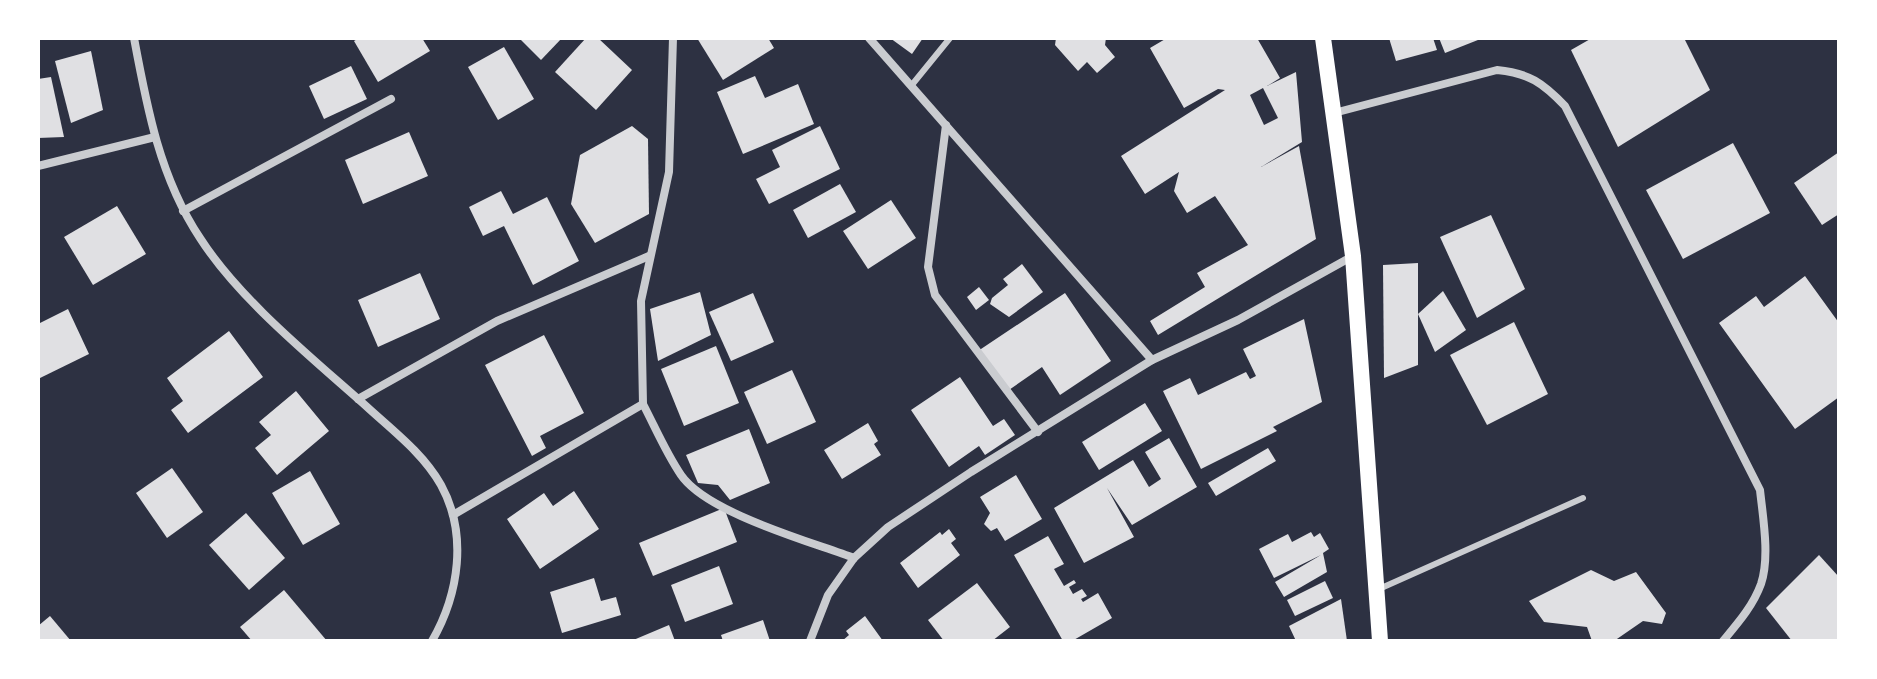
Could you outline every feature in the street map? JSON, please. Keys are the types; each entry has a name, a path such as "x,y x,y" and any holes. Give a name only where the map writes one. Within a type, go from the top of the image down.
{"main road":[{"path":"1323,38 1353,256 1380,641"}],"street":[{"path":"134,38 155,137 167,176 183,211 224,271 297,344 424,459 442,486 453,515 458,544 457,573 443,622 432,641"},
{"path":"673,38 669,172 641,301 643,404 682,476 700,495 723,509 854,558"},
{"path":"869,38 1152,360"},
{"path":"1334,113 1497,70 1517,72 1545,85 1565,106 1760,490 1764,554 1762,582 1746,614 1723,641"},
{"path":"183,211 391,99"},
{"path":"946,125 928,267 931,284 944,307 1038,432"},
{"path":"38,166 155,137"},
{"path":"358,399 497,321 649,256"},
{"path":"810,641 828,595 854,558 888,527 1152,360 1238,320 1353,256"},
{"path":"453,515 643,404"}],"lane":[{"path":"911,86 950,38"},
{"path":"1375,590 1583,498"}],"building":[{"path":"359,38 422,38 430,51 378,82 354,41"},
{"path":"519,38 562,38 541,60"},
{"path":"586,38 598,38 632,70 596,110 555,72"},
{"path":"697,38 768,38 774,48 723,80"},
{"path":"890,38 923,38 912,54"},
{"path":"1056,38 1106,38 1105,45 1115,57 1097,73 1087,62 1078,71 1055,45"},
{"path":"1167,38 1257,38 1280,78 1267,86 1296,72 1302,142 1261,167 1299,146 1316,239 1158,335 1150,321 1205,287 1197,273 1248,245 1215,196 1187,213 1174,191 1179,172 1145,194 1121,156 1225,90 1218,89 1184,108 1150,48","holes":["1263,88 1278,118 1264,125 1250,95"]},
{"path":"1389,38 1433,38 1437,50 1396,61"},
{"path":"1439,38 1483,38 1445,53"},
{"path":"1592,38 1684,38 1710,90 1618,147 1571,50"},
{"path":"504,47 534,99 498,120 468,67"},
{"path":"91,51 103,110 71,123 55,61"},
{"path":"351,66 367,99 324,119 309,86"},
{"path":"755,76 765,98 798,84 814,124 743,154 717,92"},
{"path":"51,77 64,137 38,138 38,79"},
{"path":"632,126 648,139 649,214 595,243 571,204 580,155"},
{"path":"820,126 840,169 769,204 756,179 780,167 772,150"},
{"path":"409,132 428,176 363,204 345,160"},
{"path":"1733,143 1770,213 1683,259 1646,190"},
{"path":"1839,152 1839,214 1822,225 1794,183"},
{"path":"840,184 856,212 808,238 793,210"},
{"path":"501,191 513,214 547,197 579,261 533,285 504,226 483,236 469,207"},
{"path":"891,200 916,238 868,269 843,231"},
{"path":"117,206 146,254 93,285 64,237"},
{"path":"1491,215 1525,289 1477,318 1440,237"},
{"path":"1418,263 1418,365 1384,378 1383,265"},
{"path":"1022,264 1043,292 1009,317 990,304 992,298 1008,285 1003,279"},
{"path":"420,273 440,319 378,347 358,300"},
{"path":"1805,276 1839,323 1839,397 1795,429 1719,323 1756,296 1764,307"},
{"path":"979,287 989,300 976,310 967,297"},
{"path":"1443,291 1466,330 1435,352 1418,314"},
{"path":"700,292 711,335 658,361 650,309"},
{"path":"753,293 774,342 731,361 709,312"},
{"path":"1065,293 1111,361 1060,395 1042,367 1006,392 978,351"},
{"path":"68,309 89,354 38,379 38,324"},
{"path":"1304,319 1322,402 1273,427 1277,431 1201,469 1163,391 1190,378 1198,395 1246,372 1250,379 1256,376 1243,349"},
{"path":"1514,322 1548,394 1487,425 1450,355"},
{"path":"229,331 263,377 188,433 171,410 183,401 167,378"},
{"path":"544,335 584,413 540,436 546,448 532,456 485,365"},
{"path":"716,346 739,403 684,426 661,369"},
{"path":"792,370 816,422 767,444 744,392"},
{"path":"960,377 993,426 1004,419 1015,435 985,455 979,446 949,467 911,410"},
{"path":"296,391 329,431 277,475 255,448 271,435 259,422"},
{"path":"1145,403 1162,431 1099,470 1082,442"},
{"path":"868,423 878,441 874,444 881,455 842,479 824,450"},
{"path":"749,429 770,483 730,500 718,485 698,483 686,455"},
{"path":"1169,438 1197,487 1132,525 1107,488 1134,537 1084,563 1054,508 1133,460 1149,487 1161,479 1145,452"},
{"path":"1268,448 1276,461 1216,496 1208,483"},
{"path":"172,468 203,512 167,538 136,493"},
{"path":"310,471 340,524 303,545 272,493"},
{"path":"1016,475 1042,519 1005,541 997,528 991,531 984,524 990,513 980,497"},
{"path":"574,491 599,529 540,569 507,519 544,493 553,506"},
{"path":"724,508 737,542 653,576 639,543"},
{"path":"246,513 285,558 249,590 209,545"},
{"path":"949,529 956,539 951,543 960,555 918,588 900,563 940,532 942,535"},
{"path":"1311,532 1314,537 1320,533 1329,549 1323,553 1327,572 1284,597 1275,582 1321,555 1274,578 1259,549 1288,534 1292,542"},
{"path":"1048,536 1064,564 1054,569 1064,586 1074,580 1076,583 1069,587 1073,594 1082,589 1087,596 1081,599 1083,602 1098,593 1112,618 1072,641 1063,641 1014,555"},
{"path":"1819,555 1839,577 1839,641 1792,641 1766,608"},
{"path":"719,566 733,604 685,622 671,585"},
{"path":"1591,570 1614,581 1636,572 1666,613 1662,624 1643,621 1614,641 1592,641 1587,627 1544,622 1529,601"},
{"path":"594,578 601,601 616,597 621,615 562,633 550,592"},
{"path":"1325,581 1333,598 1295,616 1287,600"},
{"path":"977,583 1010,627 992,641 944,641 928,620"},
{"path":"284,590 327,641 252,641 240,627"},
{"path":"1341,599 1347,641 1296,641 1289,626"},
{"path":"50,616 71,641 38,641 38,626"},
{"path":"865,616 883,641 842,641 849,635 846,631"},
{"path":"763,620 770,641 723,641 721,635"},
{"path":"669,625 675,641 631,641"}]}
